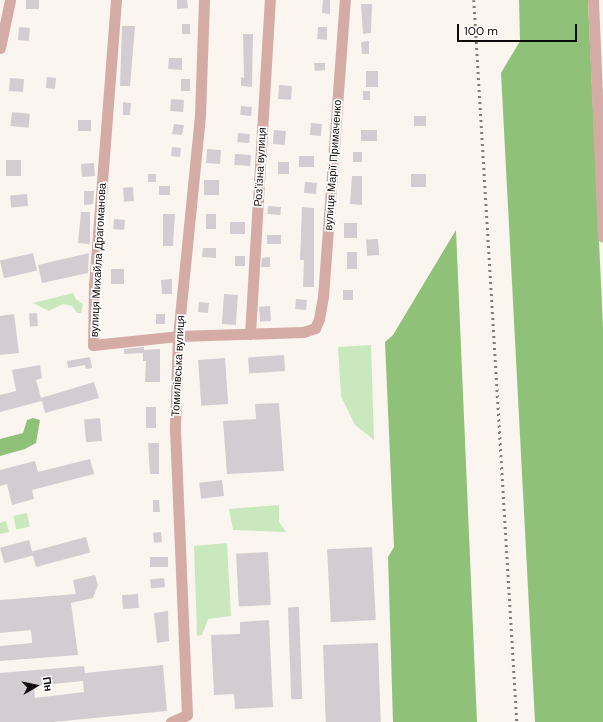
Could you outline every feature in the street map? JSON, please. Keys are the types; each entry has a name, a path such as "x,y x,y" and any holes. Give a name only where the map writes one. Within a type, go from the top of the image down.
{"street":[{"path":"0,48 10,0"},
{"name":"вулиця Михайла Драгоманова","path":"116,0 94,284 93,345 178,336 303,332 315,328"},
{"name":"Томилівська вулиця","path":"171,722 187,715 176,426 178,336 200,115 204,0"},
{"name":"Розʼїзна вулиця","path":"250,334 270,0"},
{"name":"вулиця Марії Примаченко","path":"315,328 319,320 323,297 345,0"},
{"path":"593,0 603,237"}],"green space":[{"path":"519,0 588,0 603,328 603,722 535,722 501,73 520,41"},
{"path":"456,230 477,722 393,722 388,557 394,547 385,342 393,335"},
{"path":"73,293 76,299 83,304 81,313 77,313 72,306 63,304 49,311 33,303"},
{"path":"371,345 374,440 355,425 341,396 338,347"},
{"path":"33,418 40,420 36,443 25,449 0,456 0,439 23,433 27,420"},
{"path":"279,505 279,522 286,532 233,530 229,509"},
{"path":"27,513 30,527 16,530 13,516"},
{"path":"6,521 9,532 0,534 0,523"},
{"path":"227,543 231,616 208,619 202,635 197,636 194,546"}],"building":[{"path":"26,0 39,0 39,9 26,9"},
{"path":"177,0 187,0 188,8 177,9"},
{"path":"323,0 330,0 330,14 322,13"},
{"path":"361,4 372,4 371,33 363,34"},
{"path":"182,24 190,24 190,34 182,34"},
{"path":"122,26 135,26 130,86 120,86"},
{"path":"19,27 30,28 29,41 18,40"},
{"path":"318,27 327,27 327,40 317,39"},
{"path":"243,34 253,34 252,87 241,86 241,77 244,78"},
{"path":"369,41 369,54 362,54 361,42"},
{"path":"169,58 182,58 182,70 168,69"},
{"path":"314,63 325,63 325,70 315,71"},
{"path":"366,71 378,71 378,87 366,87"},
{"path":"47,77 56,78 55,89 46,88"},
{"path":"10,78 24,79 23,92 9,91"},
{"path":"181,79 190,79 190,91 181,91"},
{"path":"279,85 292,86 291,100 278,99"},
{"path":"363,91 370,91 370,100 363,100"},
{"path":"171,99 184,100 183,112 170,111"},
{"path":"123,102 131,103 130,115 123,115"},
{"path":"241,106 252,107 251,116 240,115"},
{"path":"12,112 30,114 28,128 11,126"},
{"path":"414,116 426,116 426,126 414,126"},
{"path":"78,120 91,120 91,131 78,131"},
{"path":"311,123 322,124 321,136 310,135"},
{"path":"174,124 184,125 182,135 172,134"},
{"path":"274,130 286,131 285,145 273,144"},
{"path":"361,130 377,130 377,141 361,141"},
{"path":"238,133 250,134 249,143 237,142"},
{"path":"172,147 181,148 180,157 171,156"},
{"path":"207,149 221,150 220,164 206,163"},
{"path":"353,152 362,152 362,162 353,162"},
{"path":"235,154 251,155 250,166 234,165"},
{"path":"299,156 314,156 314,167 299,167"},
{"path":"6,160 21,160 21,176 6,176"},
{"path":"278,162 289,162 289,174 278,174"},
{"path":"94,163 95,176 82,177 81,164"},
{"path":"148,174 156,174 156,182 148,182"},
{"path":"411,174 426,174 426,187 411,187"},
{"path":"352,176 362,176 362,205 350,204"},
{"path":"204,180 219,180 219,195 204,195"},
{"path":"305,182 317,183 316,194 304,193"},
{"path":"159,186 170,186 170,195 159,195"},
{"path":"133,187 134,201 124,202 123,188"},
{"path":"84,191 94,191 93,204 84,205"},
{"path":"27,194 28,206 11,207 10,195"},
{"path":"268,206 281,207 280,215 267,214"},
{"path":"302,207 314,208 314,287 303,287 304,260 300,260"},
{"path":"81,212 90,212 90,244 78,243"},
{"path":"163,214 175,214 173,246 163,246"},
{"path":"206,214 216,214 216,229 206,229"},
{"path":"114,219 125,220 124,230 113,229"},
{"path":"230,222 245,222 245,234 230,234"},
{"path":"344,223 357,223 357,238 344,238"},
{"path":"267,235 281,235 281,244 267,244"},
{"path":"378,239 379,255 367,256 366,240"},
{"path":"203,248 216,248 216,258 202,257"},
{"path":"347,252 357,252 357,269 347,269"},
{"path":"33,253 37,271 4,278 0,261"},
{"path":"89,253 88,273 42,283 38,265"},
{"path":"235,256 245,256 245,266 235,266"},
{"path":"270,257 270,267 261,267 262,258"},
{"path":"111,269 124,269 124,284 111,284"},
{"path":"172,279 172,294 162,294 161,280"},
{"path":"343,290 353,290 353,300 343,300"},
{"path":"224,294 238,295 236,325 222,324"},
{"path":"296,299 307,300 306,310 295,309"},
{"path":"199,302 209,303 208,313 198,312"},
{"path":"270,306 271,321 260,322 259,307"},
{"path":"37,313 38,326 30,327 29,314"},
{"path":"14,314 19,353 0,355 0,316"},
{"path":"156,314 165,314 165,324 156,324"},
{"path":"144,347 144,350 160,349 160,382 145,382 146,361 143,361 143,353 124,354 124,349"},
{"path":"284,355 285,371 249,373 248,358"},
{"path":"90,357 92,368 86,369 85,365 68,368 67,361"},
{"path":"225,358 228,404 201,406 198,360"},
{"path":"40,365 42,378 36,380 41,398 94,382 99,398 45,413 42,401 0,412 0,395 16,391 12,370"},
{"path":"279,403 284,471 227,474 223,421 256,419 255,404"},
{"path":"146,407 156,407 156,428 146,428"},
{"path":"100,418 102,441 86,442 84,419"},
{"path":"148,443 159,443 159,474 150,474"},
{"path":"90,459 94,474 32,490 34,499 12,505 7,484 0,486 0,470 35,461 38,472"},
{"path":"222,480 224,496 201,499 199,483"},
{"path":"153,500 159,500 160,512 153,512"},
{"path":"161,532 162,542 154,543 153,533"},
{"path":"86,537 90,552 36,567 32,551"},
{"path":"29,540 33,555 4,563 0,548"},
{"path":"372,547 376,620 331,622 327,549"},
{"path":"268,552 271,605 239,607 236,554"},
{"path":"150,557 168,557 168,567 150,567"},
{"path":"95,575 98,585 93,598 71,603 78,655 0,661 0,646 32,643 31,630 0,633 0,600 76,594 73,580"},
{"path":"164,578 165,587 151,588 150,579"},
{"path":"138,594 139,608 123,609 122,595"},
{"path":"288,607 299,607 302,699 291,699"},
{"path":"168,611 169,641 157,643 154,613"},
{"path":"269,620 273,707 235,709 234,694 214,695 211,635 240,634 240,622"},
{"path":"378,643 381,722 326,722 323,645"},
{"path":"163,665 167,711 53,722 0,722 0,673 84,666 85,673","holes":["83,681 84,692 35,698 34,686"]}],"railway":[{"path":"474,0 517,722"}]}
